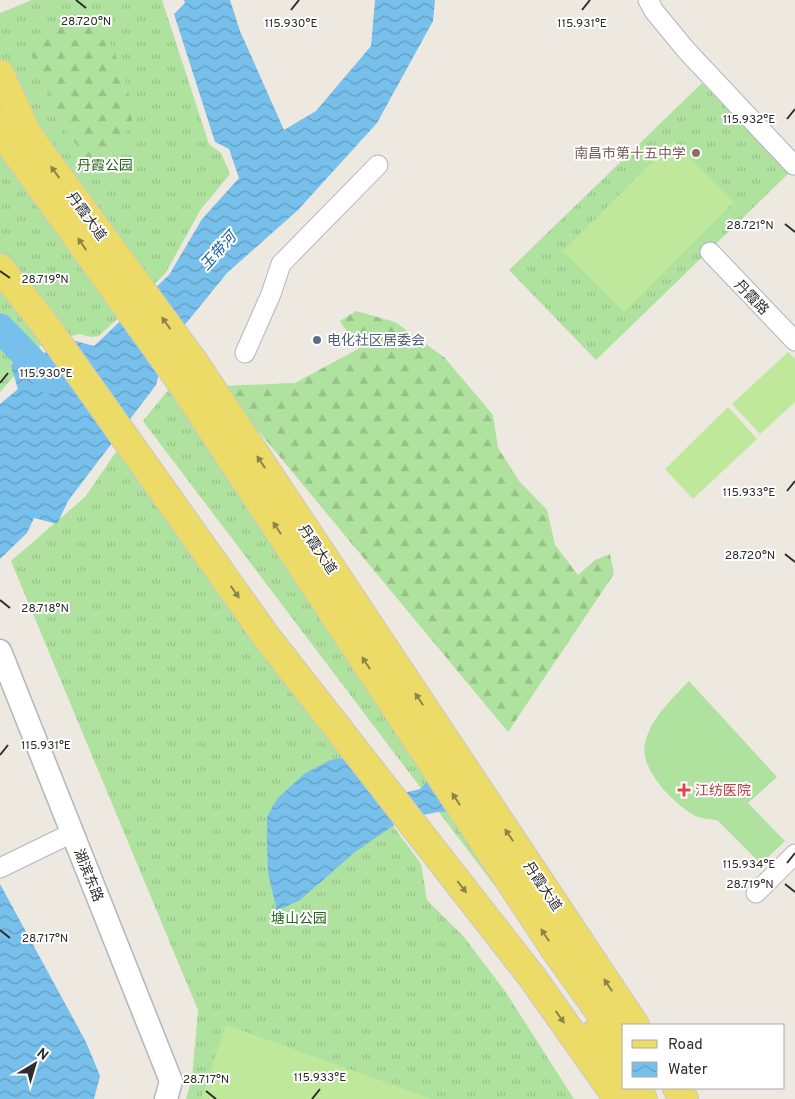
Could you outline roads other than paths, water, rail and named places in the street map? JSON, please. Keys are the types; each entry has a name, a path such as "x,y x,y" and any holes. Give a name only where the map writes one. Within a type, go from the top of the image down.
{"main road":[{"name":"丹霞大道","path":"2,74 28,135 117,276"},
{"name":"丹霞大道","path":"2,132 117,276 186,370 634,1024"},
{"path":"0,247 130,433 265,635 532,977 618,1099"},
{"path":"0,268 62,338"},
{"name":"丹霞大道","path":"186,370 556,951 622,1043"},
{"path":"130,433 342,707 548,968 622,1070"},
{"path":"635,1089 643,1099"},
{"path":"654,1089 662,1099"}],"street":[{"path":"648,0 654,11 686,50 794,165"},
{"path":"245,353 271,294 281,264 378,165"},
{"name":"丹霞路","path":"710,252 795,341"},
{"name":"湖滨东路","path":"0,651 171,1081 166,1099"},
{"path":"0,868 72,833"},
{"path":"756,893 795,854"}],"water":[{"name":"玉带河","path":"184,0 230,0 240,31 284,130 316,111 371,46 375,0 435,0 433,21 377,123 298,210 227,273 166,348 156,385 68,501 57,524 34,518 27,533 0,559 0,404 18,389 11,366 22,351 40,358 61,337 94,346 169,275 202,219 239,178 229,149 215,142 174,14 185,3"},
{"path":"366,755 403,793 420,789 426,782 436,776 471,810 438,812 403,819 355,852 300,900 277,911 268,873 267,817 277,799 304,774 330,760"},
{"path":"0,884 86,1042 100,1076 94,1099 0,1099"}],"waterway":[{"path":"0,328 49,379"}],"place":[{"name":"南昌市第十五中学","path":"696,153"},
{"name":"电化社区居委会","path":"317,340"},
{"name":"江纺医院","path":"684,790"}],"park label":[{"name":"丹霞公园","path":"105,165"},
{"name":"塘山公园","path":"299,918"}]}
